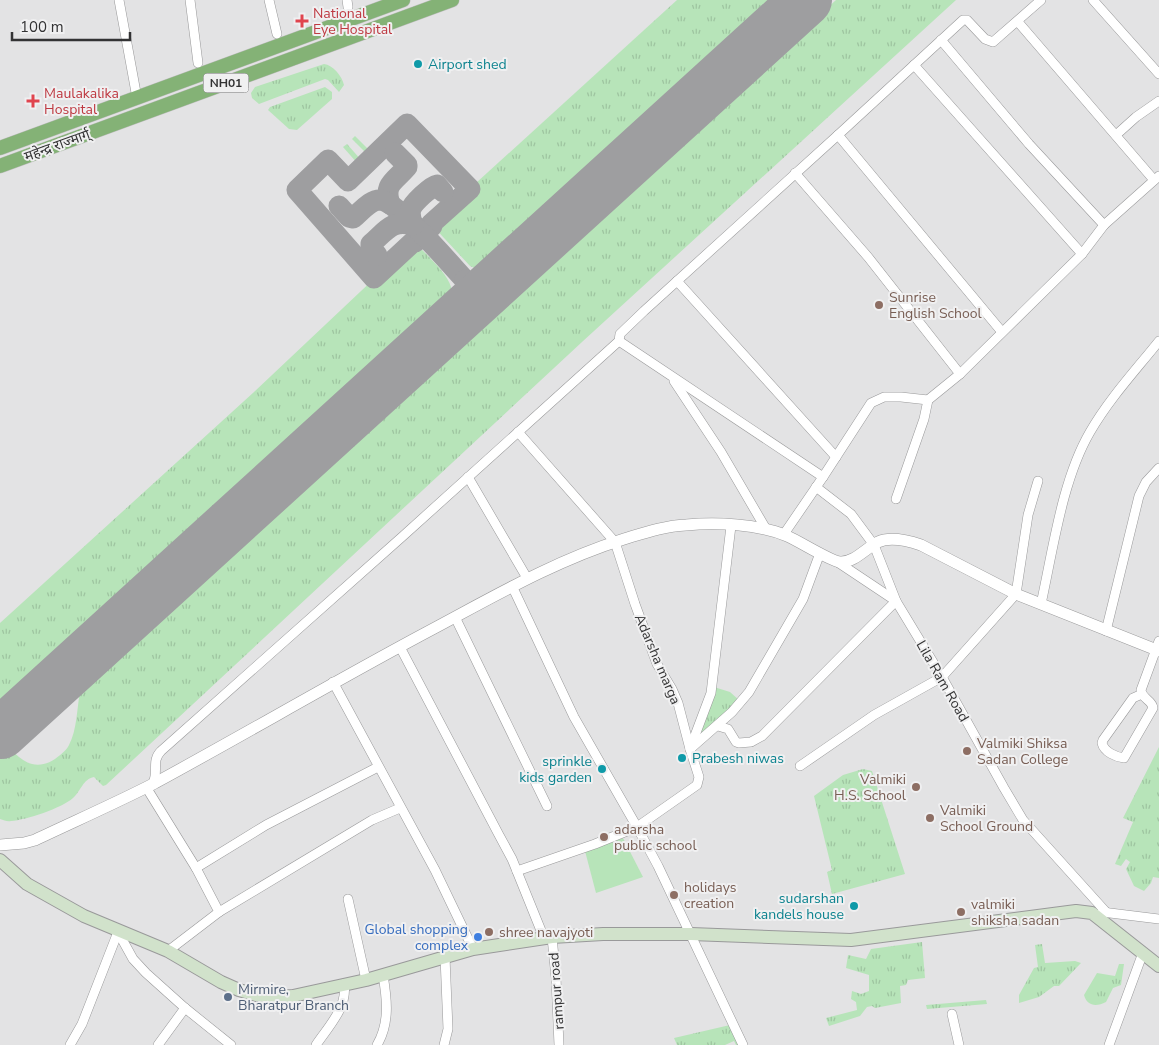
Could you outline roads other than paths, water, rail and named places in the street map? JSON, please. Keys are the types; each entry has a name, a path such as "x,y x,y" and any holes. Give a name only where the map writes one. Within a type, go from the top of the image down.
{"highway":[{"name":"महेन्द्र राज्मार्ग्","path":"0,148 403,0"},
{"name":"महेन्द्र राज्मार्ग्","path":"0,166 452,0"}],"main road":[{"path":"0,860 27,884 84,916 118,932 168,951 221,982 239,990 273,997 293,996 366,980 473,949 548,937 603,934 691,934 851,940 1076,911 1092,913 1159,966"}],"street":[{"path":"119,0 136,98"},
{"path":"190,0 198,63"},
{"path":"269,0 277,34"},
{"path":"150,785 156,774 156,756 161,751 619,340 620,334 963,20 968,20 985,39 993,42 1041,0"},
{"path":"1093,0 1159,74"},
{"path":"896,499 924,419 928,400 960,374 1082,254 1104,225 1157,178 1116,135 1018,22"},
{"path":"941,40 1029,144 1104,225"},
{"path":"914,65 1082,254"},
{"path":"1116,135 1136,117 1159,101"},
{"path":"838,135 1002,332"},
{"path":"795,173 868,257 960,374"},
{"path":"678,281 836,458"},
{"path":"619,340 823,477"},
{"path":"1041,604 1067,488 1078,454 1103,410 1159,341"},
{"path":"672,377 721,452 766,530"},
{"path":"784,534 871,403 884,397 901,396 928,400"},
{"path":"518,432 616,542"},
{"path":"1106,631 1139,496 1146,482 1159,468"},
{"path":"468,477 527,578"},
{"path":"800,766 874,715 942,677 1016,594 1028,515 1038,481"},
{"path":"718,726 728,729 736,742 739,743 751,742 762,736 896,601 874,545 851,514 816,487"},
{"path":"0,845 35,840 150,785 333,682 527,578 571,558 616,542 656,530 683,525 731,526 784,534 836,561 842,562 849,560 879,542 887,540 908,541 922,545 1016,594 1106,631 1158,647 1141,690 1144,698 1152,704 1153,710 1124,758 1119,757 1105,749 1102,743 1103,740 1133,698 1142,694"},
{"path":"690,749 711,693 731,526"},
{"name":"Adarsha marga","path":"616,542 635,604 657,664 678,703 699,778 697,784 637,827"},
{"path":"690,749 718,726 749,692 802,599 820,553"},
{"name":"Lila Ram Road","path":"836,561 896,601 942,677 1023,820 1106,912"},
{"path":"512,586 574,717 658,866 742,1045"},
{"path":"454,617 547,806"},
{"name":"rampur road","path":"400,647 500,835 548,937 556,978 559,1045"},
{"path":"333,682 435,870 473,949"},
{"path":"196,868 266,825 378,767"},
{"path":"150,785 219,912"},
{"path":"168,951 219,912 372,820 400,808"},
{"path":"517,871 595,844 637,827"},
{"path":"348,899 366,980"},
{"path":"1092,913 1106,912 1159,919"},
{"path":"118,932 133,959 185,1008 230,1045"},
{"path":"70,1045 82,1024 118,932"},
{"path":"1109,1045 1141,958 1144,955"},
{"path":"444,1045 448,1029 445,957"},
{"path":"378,1045 385,1028 387,1014 383,975"},
{"path":"316,1045 342,1006 345,994 344,984"},
{"path":"158,1045 185,1008"},
{"path":"952,1014 959,1045"}],"place":[{"name":"National Eye Hospital","path":"302,21"},
{"name":"Airport shed","path":"418,64"},
{"name":"Maulakalika Hospital","path":"33,101"},
{"name":"Sunrise English School","path":"879,305"},
{"name":"Valmiki Shiksa Sadan College","path":"967,751"},
{"name":"Prabesh niwas","path":"682,758"},
{"name":"sprinkle kids garden","path":"602,769"},
{"name":"Valmiki H.S. School","path":"916,787"},
{"name":"Valmiki School Ground","path":"930,818"},
{"name":"adarsha public school","path":"604,837"},
{"name":"holidays creation","path":"674,895"},
{"name":"sudarshan kandels house","path":"854,906"},
{"name":"valmiki shiksha sadan","path":"961,912"},
{"name":"shree navajyoti","path":"489,932"},
{"name":"Global shopping complex","path":"478,937"},
{"name":"Mirmire, Bharatpur Branch","path":"228,997"}]}
